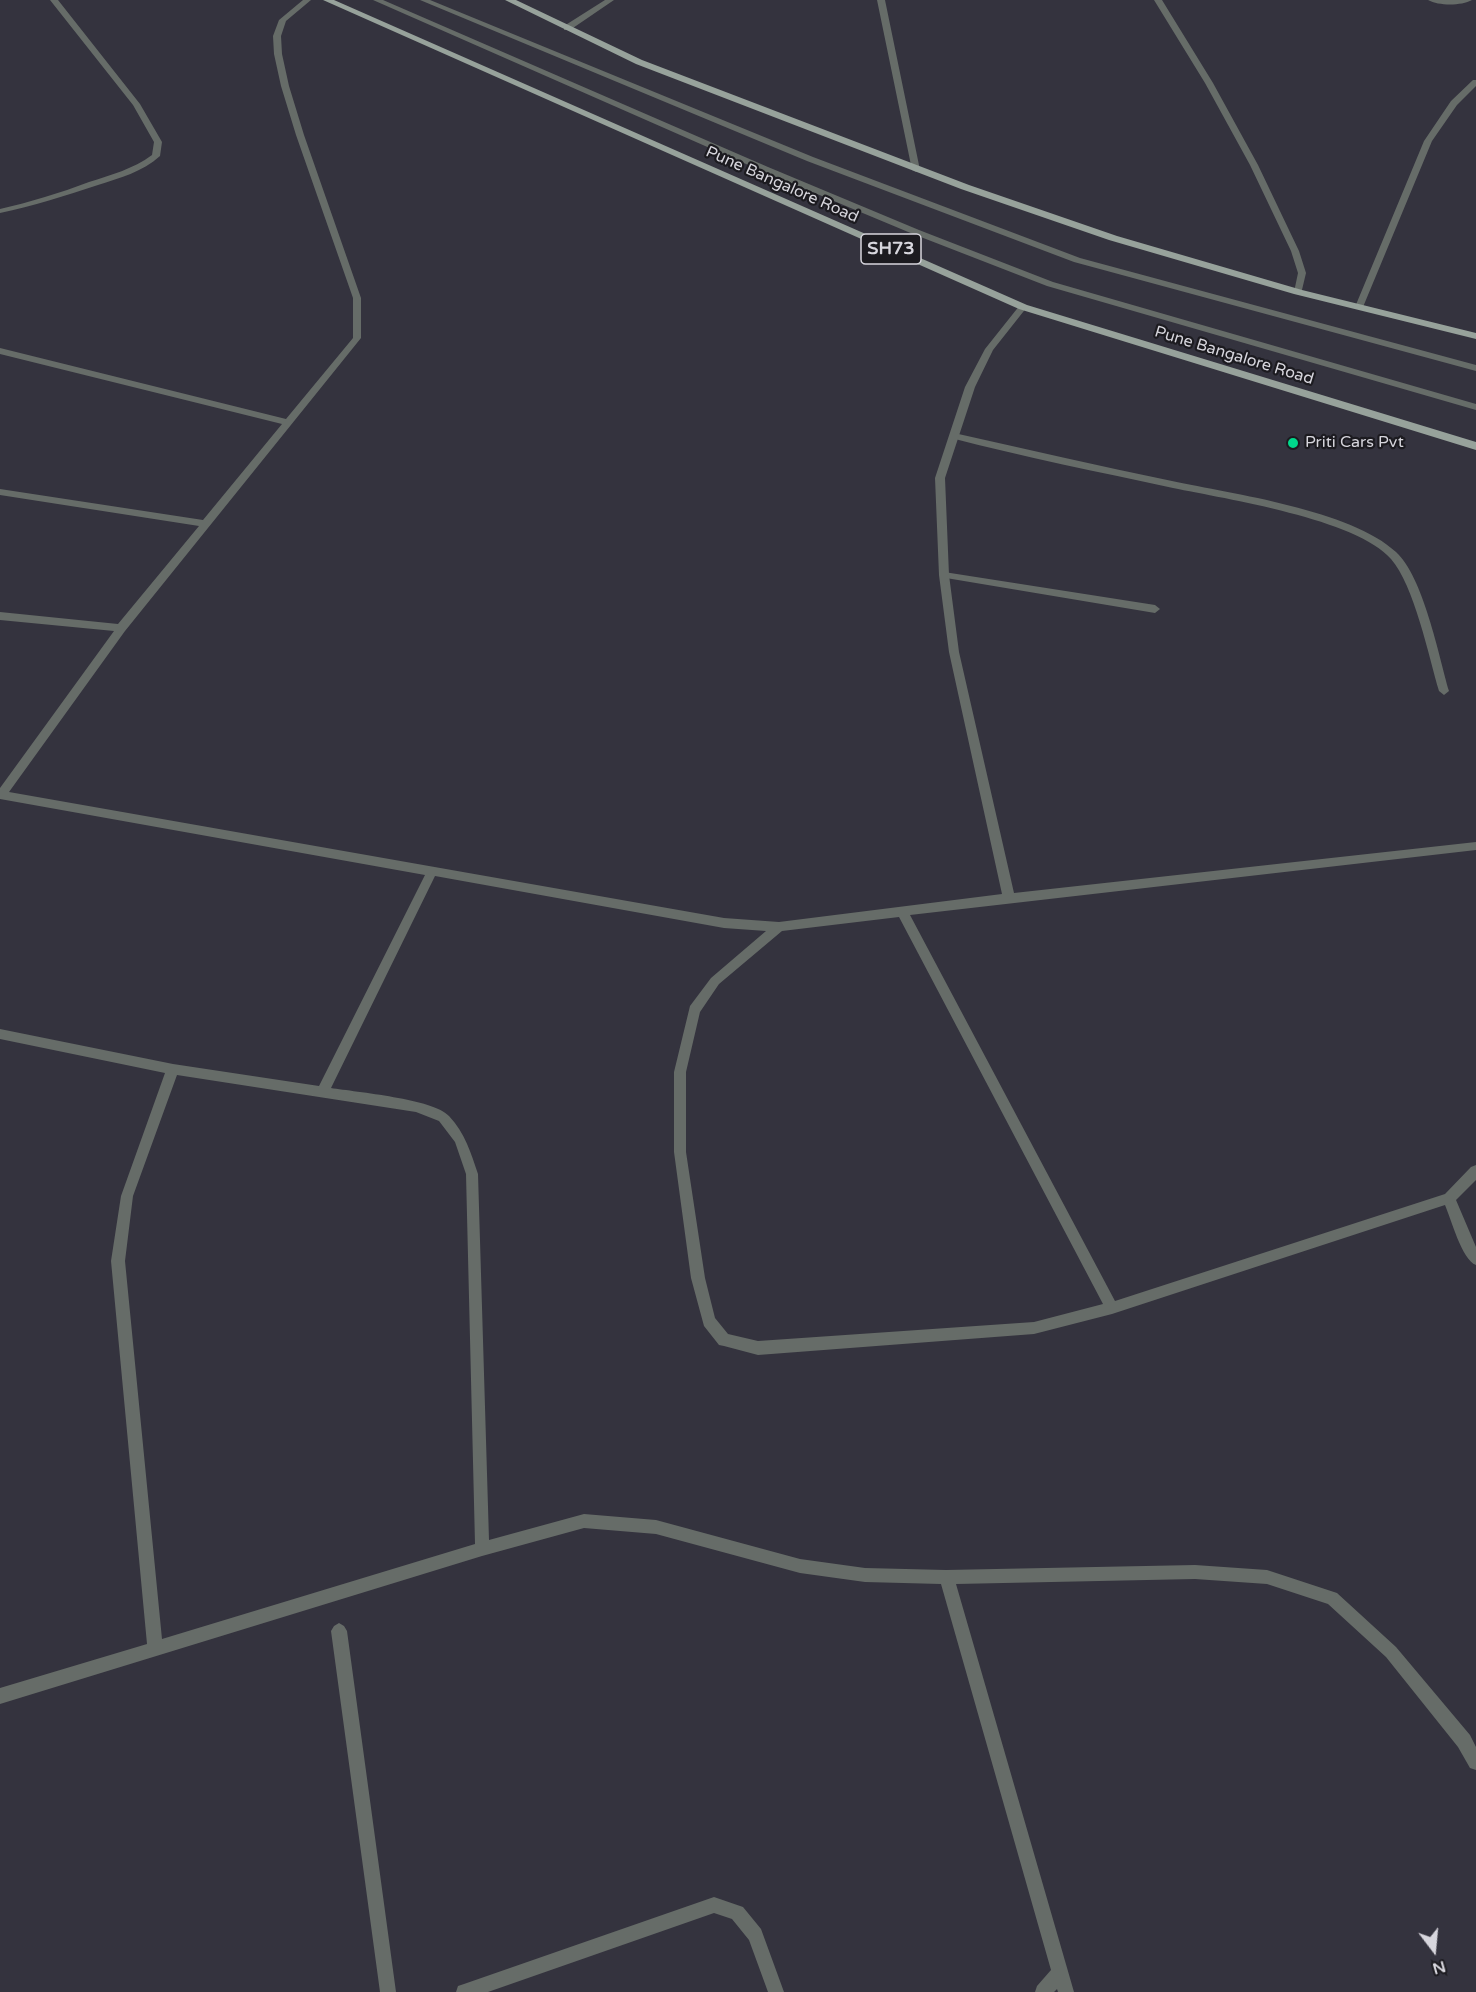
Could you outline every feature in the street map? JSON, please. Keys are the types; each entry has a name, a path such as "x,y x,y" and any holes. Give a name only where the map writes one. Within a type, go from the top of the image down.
{"main road":[{"name":"Pune Bangalore Road","path":"327,0 1023,307 1476,446"},
{"path":"509,0 639,62 916,170 1113,238 1298,292 1476,336"}],"street":[{"path":"0,211 33,204 113,177 144,166 156,156 158,142 136,104 54,0"},
{"path":"307,0 283,21 277,36 278,54 300,135 357,298 357,338 121,628 0,795 724,923 779,927 1009,898 1476,846"},
{"path":"377,0 787,178 916,232 1050,284 1476,407"},
{"path":"424,0 810,159 1077,260 1476,368"},
{"path":"567,28 610,0"},
{"path":"881,0 916,170"},
{"path":"1158,0 1209,83 1295,251 1302,273 1298,292"},
{"path":"1432,0 1447,2 1468,0"},
{"path":"1359,307 1428,141 1454,103 1476,82"},
{"path":"1009,898 954,652 944,575 940,478 970,387 989,349 1023,307"},
{"path":"0,351 289,423"},
{"path":"954,436 1264,505 1344,526 1371,539 1394,555 1408,576 1444,691"},
{"path":"0,492 207,524"},
{"path":"944,575 1155,609"},
{"path":"0,616 121,628"},
{"path":"322,1092 432,871"},
{"path":"902,912 1112,1308"},
{"path":"779,927 715,981 694,1011 680,1072 680,1152 698,1278 709,1321 724,1340 758,1348 1034,1328 1112,1308 1449,1198 1476,1171"},
{"path":"0,1034 173,1069 417,1107 443,1117 460,1139 472,1174 482,1549"},
{"path":"155,1648 118,1261 127,1196 173,1069"},
{"path":"1449,1198 1465,1240 1476,1259"},
{"path":"0,1696 482,1549 584,1521 656,1527 800,1566 865,1575 1195,1572 1267,1577 1332,1598 1391,1652 1464,1741 1476,1762"},
{"path":"946,1576 1066,1992"},
{"path":"339,1631 388,1992"},
{"path":"464,1992 714,1905 737,1913 755,1935 776,1992"},
{"path":"1043,1992 1060,1971"}],"place":[{"name":"Priti Cars Pvt","path":"1293,443"}]}
